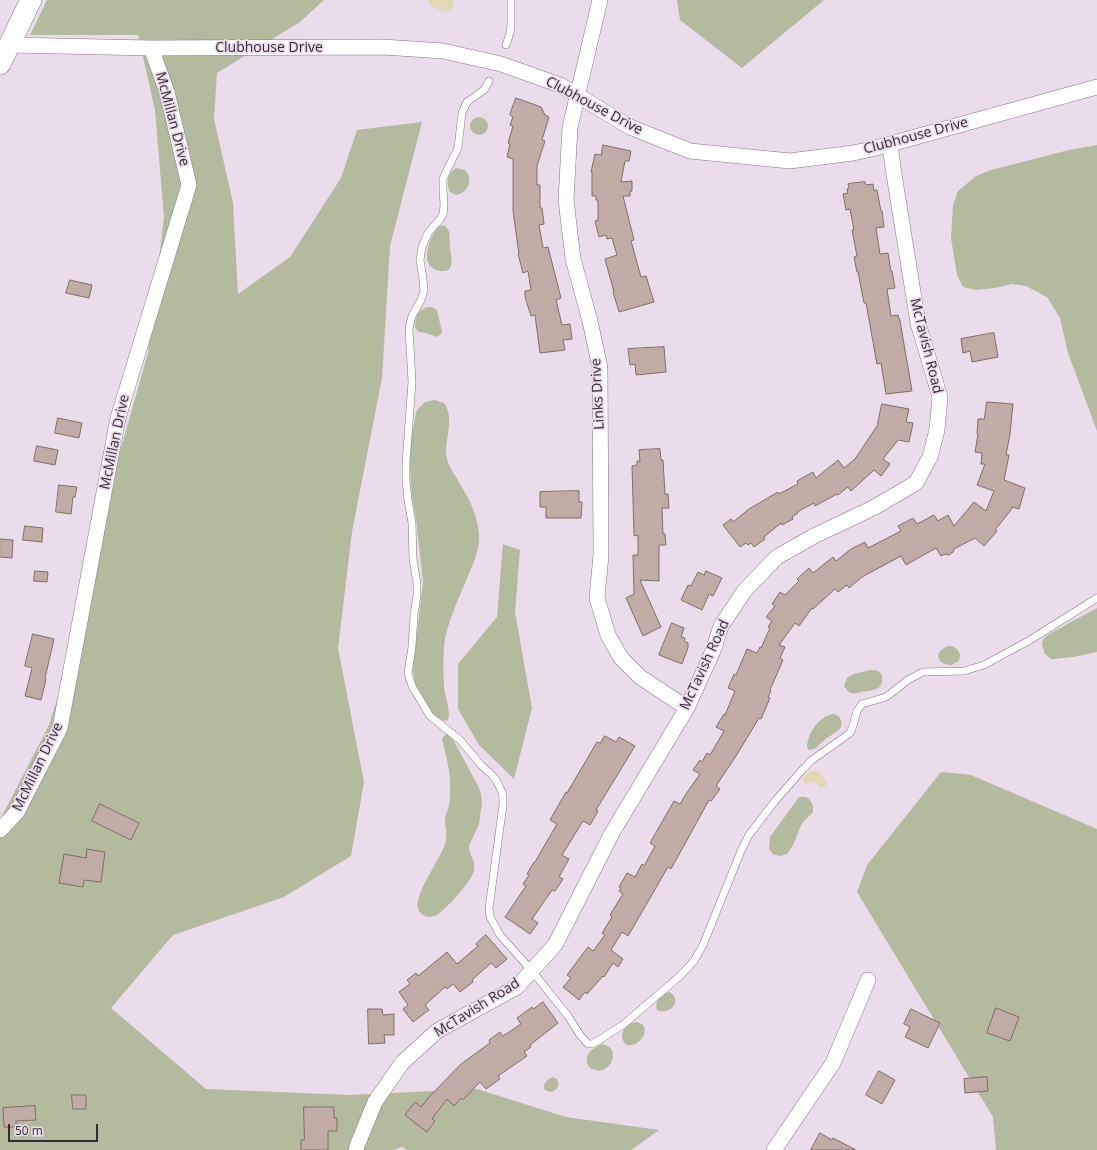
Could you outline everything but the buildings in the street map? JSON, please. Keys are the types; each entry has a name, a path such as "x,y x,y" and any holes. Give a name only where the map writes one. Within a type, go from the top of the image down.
{"street":[{"path":"0,64 31,0"},
{"name":"Links Drive","path":"600,0 570,127 566,200 573,259 590,321 600,368 601,555 597,598 608,635 621,658 640,677 687,708"},
{"name":"Clubhouse Drive","path":"9,45 151,48 383,47 443,51 501,64 560,85 630,127 690,151 790,161 853,153 1097,87"},
{"name":"McMillan Drive","path":"0,830 17,812 60,728 118,418 190,185 167,92 151,48"},
{"name":"McTavish Road","path":"356,1150 375,1102 402,1063 437,1031 517,987 556,946 612,833 687,708 713,651 721,626 745,590 776,557 814,536 874,508 916,483 930,457 937,430 940,397 918,323 890,144"},
{"path":"774,1150 833,1063 868,980"}],"lane":[{"path":"506,45 510,33 512,0"},
{"path":"490,81 484,90 467,102 462,113 458,148 444,179 443,214 428,233 422,246 420,260 424,291 412,316 409,328 412,382 406,463 406,487 412,524 413,559 417,583 417,595 408,672 412,686 430,716 460,740 481,765 492,775 502,792 503,805 490,900 490,917 500,935 532,971 588,1044 596,1042 624,1024 694,961 703,945 741,851 749,835 775,801 803,769 812,760 850,733 860,706 886,697 908,680 922,672 964,671 984,665 1030,640 1097,598"}],"green space":[{"path":"47,0 324,0 300,22 217,73 214,119 233,203 238,294 290,257 341,178 357,130 422,122 390,246 382,378 352,532 338,648 364,782 351,856 284,897 173,935 111,1008 206,1089 349,1095 477,1089 566,1117 659,1130 631,1150 407,1150 402,1147 393,1150 0,1150 0,820 49,725 78,634 106,501 148,353 164,217 155,110 138,35 30,35"},
{"path":"677,0 824,0 742,68 680,20"},
{"path":"475,117 483,117 488,122 486,133 483,135 475,135 470,130 470,122"},
{"path":"1097,145 1097,431 1068,353 1060,318 1047,297 1026,286 1012,284 976,290 963,287 957,275 951,238 953,205 958,191 976,176 991,170 1069,150"},
{"path":"456,168 465,170 468,174 469,181 464,192 456,195 450,192 448,179 453,170"},
{"path":"442,225 446,226 450,237 452,262 450,269 447,271 439,271 430,266 427,256 427,250 431,238 434,232"},
{"path":"428,307 432,307 437,310 442,332 437,337 419,332 415,328 419,312"},
{"path":"435,400 444,403 449,416 446,452 447,459 471,505 476,517 479,534 475,558 454,609 445,638 444,680 449,716 448,720 437,718 427,707 419,693 415,682 413,669 423,581 412,496 410,458 416,413 425,402"},
{"path":"503,544 520,550 515,612 532,708 514,779 479,745 458,709 458,664 497,617"},
{"path":"1097,608 1097,652 1053,659 1045,654 1042,645 1043,639 1049,634"},
{"path":"949,646 959,651 960,655 959,661 951,665 942,662 938,657 944,648"},
{"path":"869,670 877,671 881,674 882,681 879,688 850,693 844,686 847,678 854,674"},
{"path":"832,714 839,717 842,723 840,729 815,749 809,750 807,747 809,736 812,731 822,719"},
{"path":"446,734 454,741 479,788 482,803 479,824 469,846 474,864 472,875 458,895 445,908 435,916 428,917 420,913 418,905 419,897 446,841 445,816 449,807 450,781 449,768 442,738"},
{"path":"941,772 971,775 1097,829 1097,1150 996,1150 993,1117 857,892 867,865"},
{"path":"799,797 806,797 809,799 813,805 813,812 802,823 792,847 787,854 781,856 775,855 769,849 770,837"},
{"path":"669,992 675,999 674,1006 666,1011 657,1010 656,1004 659,998 663,994"},
{"path":"636,1022 644,1027 644,1036 637,1043 627,1045 622,1038 623,1031 628,1025"},
{"path":"602,1044 609,1047 613,1056 612,1061 608,1066 598,1071 589,1067 587,1058 595,1047"},
{"path":"553,1077 557,1079 558,1085 555,1090 550,1092 544,1089 544,1085"}],"sand":[{"path":"428,0 453,0 453,7 449,11 445,12 432,7"},
{"path":"815,771 820,773 826,781 826,786 820,787 815,782 807,784 803,781 807,774"}]}
